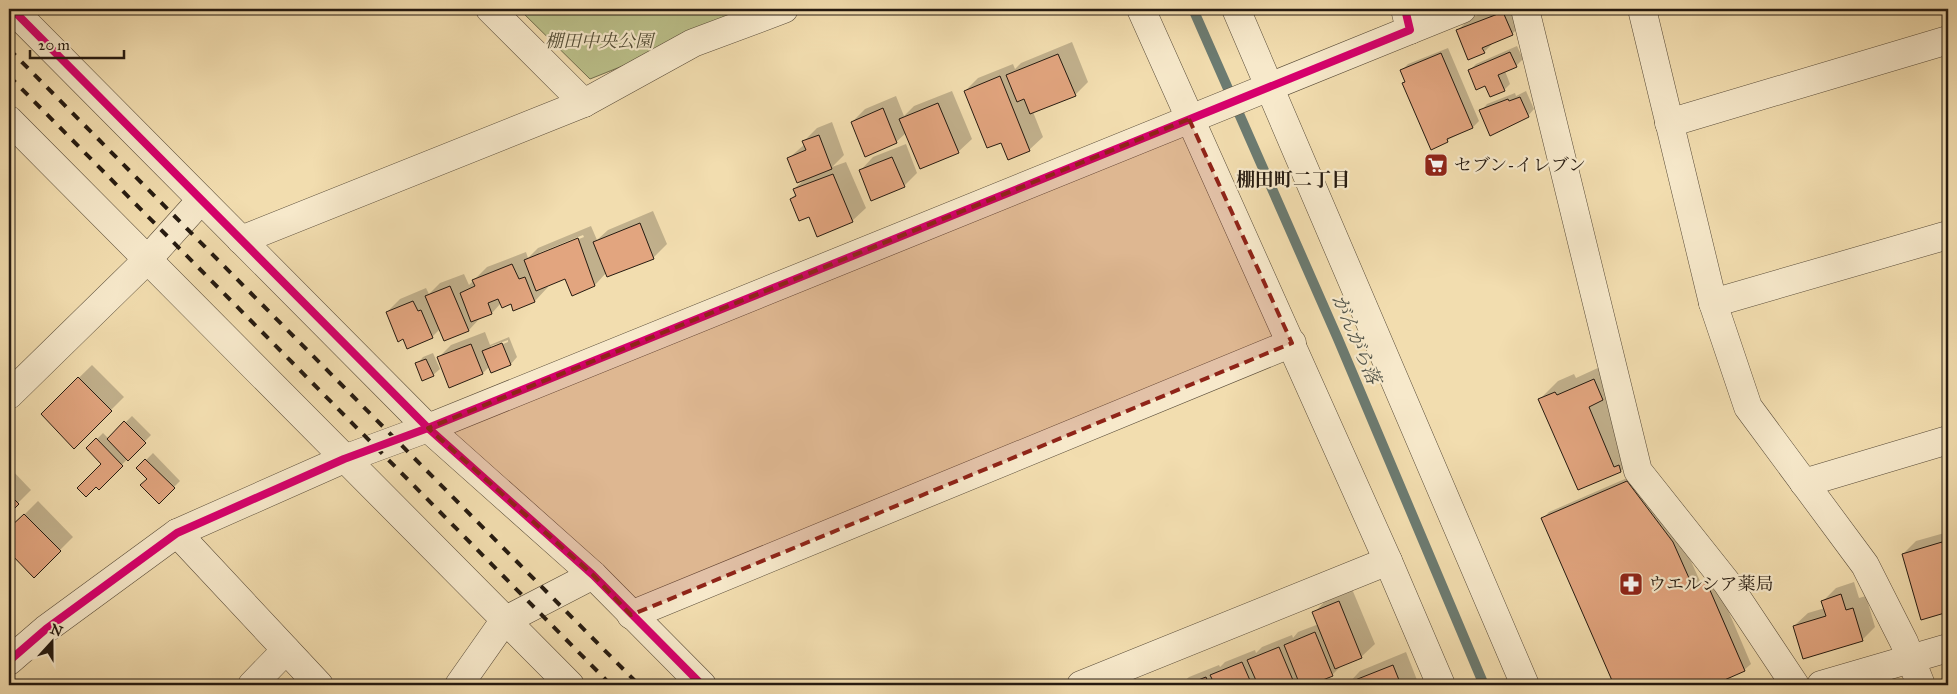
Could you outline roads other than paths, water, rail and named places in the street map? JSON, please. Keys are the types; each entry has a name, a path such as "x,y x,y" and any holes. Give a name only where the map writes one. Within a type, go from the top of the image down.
{"street":[{"path":"12,9 428,428 593,575 702,685"},
{"path":"490,9 584,103"},
{"path":"241,240 584,103 694,43 784,9"},
{"path":"1142,9 1388,561 1441,685"},
{"path":"1236,9 1525,685"},
{"path":"9,661 46,629 177,533 344,459 428,428 1269,87 1407,19 1462,9"},
{"path":"1525,9 1638,471 1727,583 1794,685"},
{"path":"1642,9 1713,303 1748,408 1865,564 1921,685"},
{"path":"1669,123 1948,40"},
{"path":"9,120 504,621 570,685"},
{"path":"9,395 147,260 201,200"},
{"path":"1713,303 1948,235"},
{"path":"631,615 1292,344"},
{"path":"1804,483 1948,440"},
{"path":"177,533 320,685"},
{"path":"1081,685 1388,561"},
{"path":"459,685 504,621 593,575"},
{"path":"1822,685 1948,648"},
{"path":"252,685 286,650"}],"waterway":[{"name":"がんがら落","path":"1193,9 1338,339 1484,685"}],"railway":[{"path":"9,49 639,685"},
{"path":"9,76 611,685"}],"place":[{"name":"セブン-イレブン","path":"1436,165"},
{"name":"ウエルシア薬局","path":"1631,584"}],"district":[{"name":"棚田町二丁目","path":"1293,179"}],"park label":[{"name":"棚田中央公園","path":"599,41"}]}
